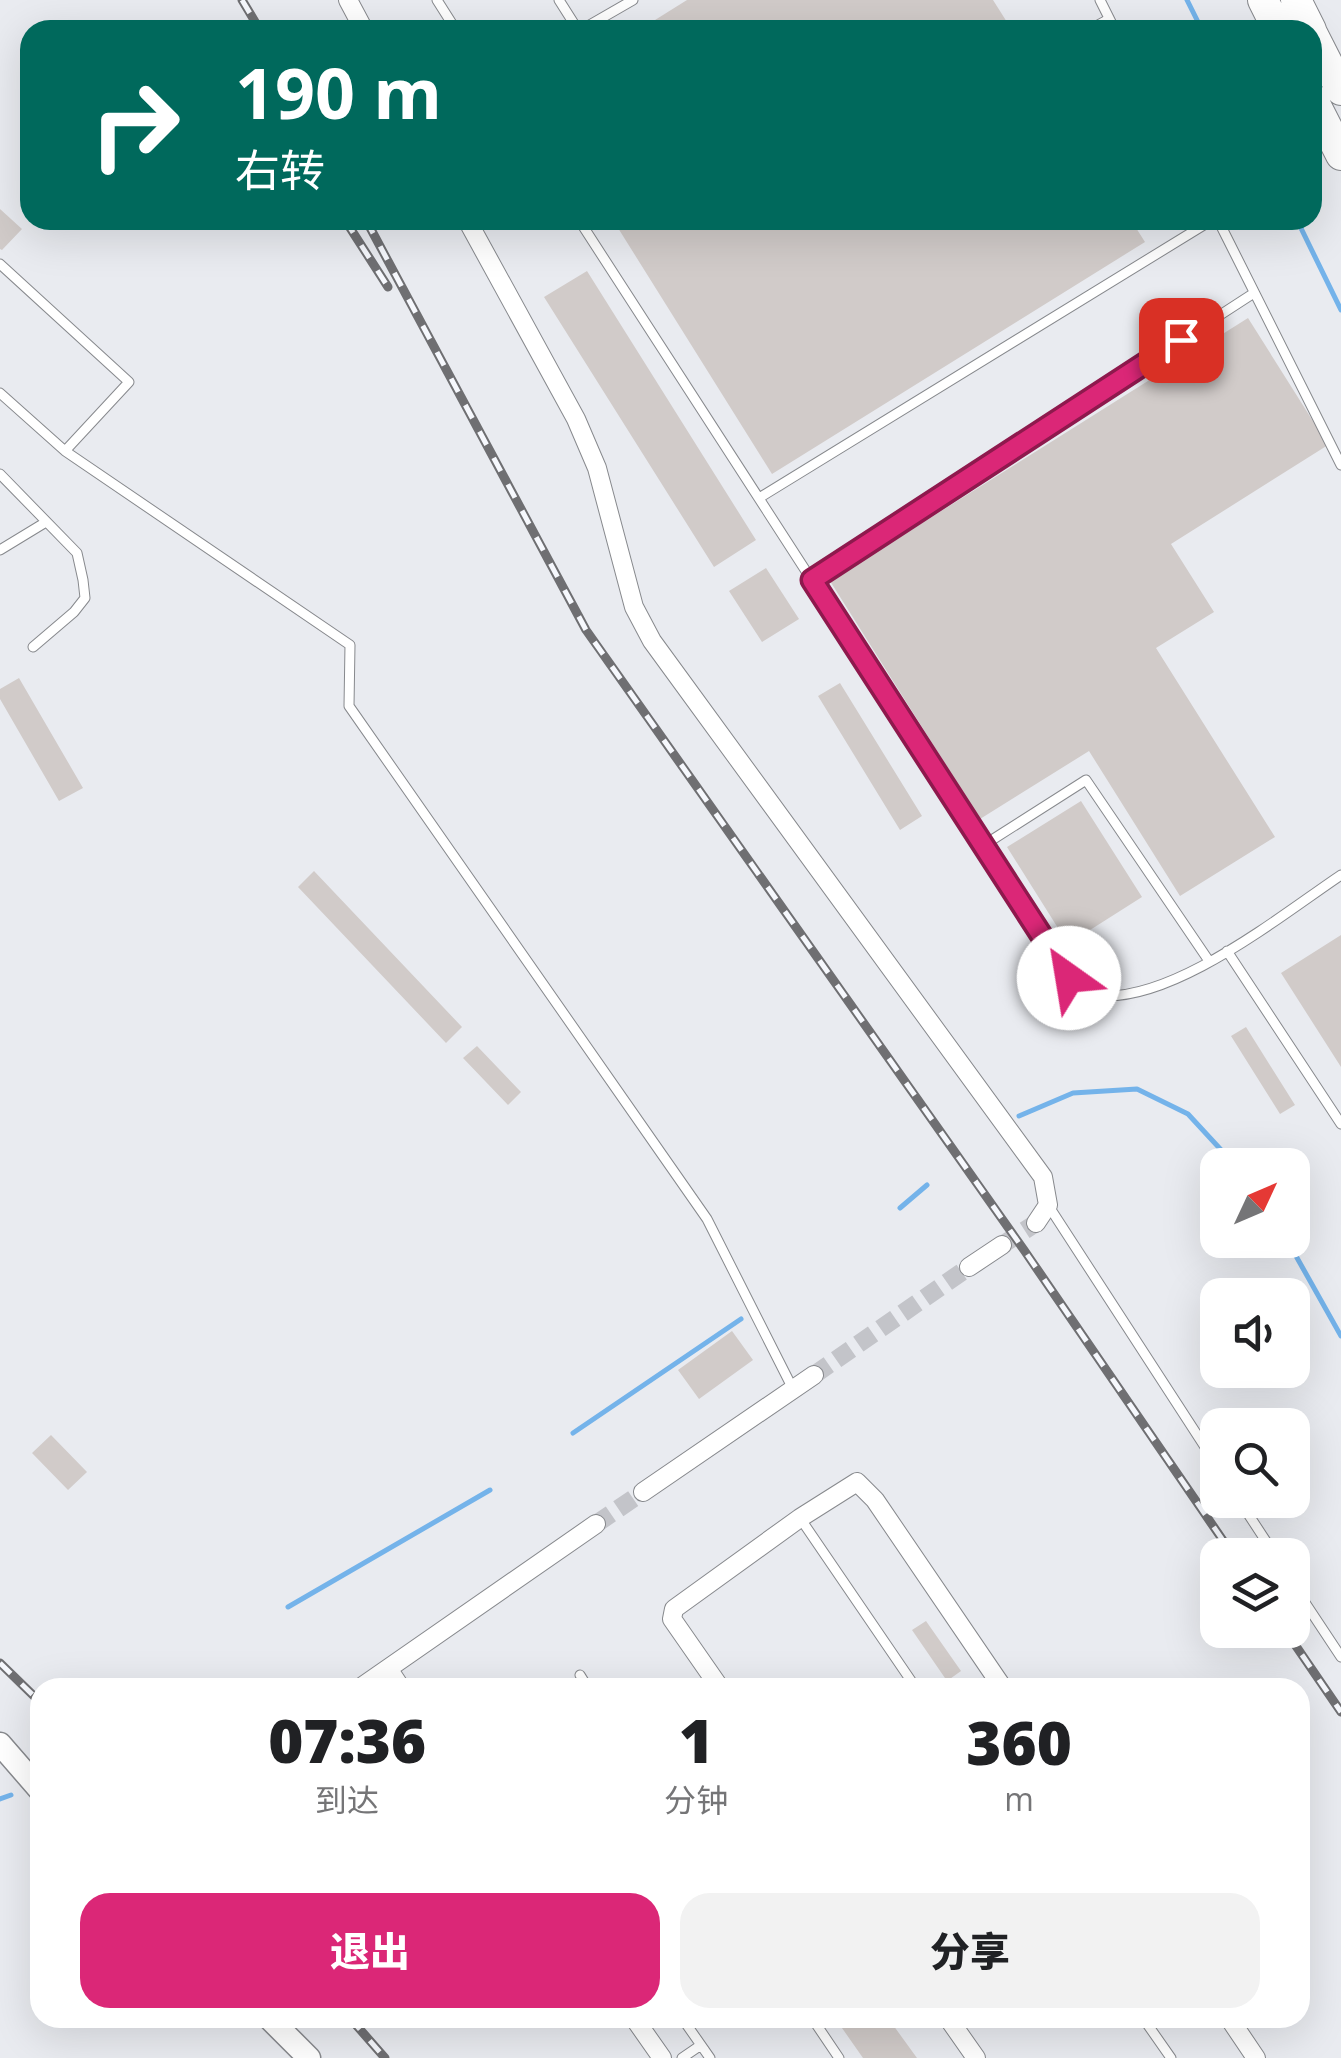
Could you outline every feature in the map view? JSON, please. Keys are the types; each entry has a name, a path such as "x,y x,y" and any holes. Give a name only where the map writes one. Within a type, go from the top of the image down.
{"highway":[{"path":"1322,52 1341,90"},
{"path":"1322,118 1341,155"}],"street":[{"path":"472,230 583,435 597,468 634,607 652,641 1043,1177 1048,1205 1036,1223"},
{"path":"969,1267 1002,1245"},
{"path":"643,1492 814,1376"},
{"path":"713,1678 672,1619 674,1608 857,1482 874,1500 996,1678"},
{"path":"376,1678 596,1524"},
{"path":"389,1670 395,1678"},
{"path":"0,1744 30,1778"},
{"path":"278,2028 309,2058"},
{"path":"641,2028 662,2058"},
{"path":"955,2028 976,2058"},
{"path":"1235,2028 1256,2058"}],"lane":[{"path":"598,20 633,0"},
{"path":"1100,0 1110,19"},
{"path":"585,230 1069,978 1090,996 1165,986 1341,875"},
{"path":"758,498 1199,230"},
{"path":"1220,230 1341,465"},
{"path":"0,264 129,382 65,452"},
{"path":"812,580 1254,292"},
{"path":"0,393 65,452 350,645 349,706 707,1220 793,1390"},
{"path":"0,474 77,553 84,598 74,612 33,646"},
{"path":"0,550 46,522"},
{"path":"984,845 1086,780 1208,961"},
{"path":"1227,950 1338,1111 1341,1124"},
{"path":"1048,1205 1200,1439"},
{"path":"800,1518 909,1678"},
{"path":"1310,1610 1341,1658"},
{"path":"689,2028 710,2058"},
{"path":"819,2028 839,2058"},
{"path":"1150,2028 1171,2058"},
{"path":"682,2058 701,2046"}],"building":[{"path":"687,0 993,0 1006,20 655,20"},
{"path":"0,209 21,230 0,249"},
{"path":"619,230 1137,230 1145,242 772,474"},
{"path":"587,271 756,540 714,567 544,297"},
{"path":"1248,318 1328,445 1171,544 1214,612 1156,648 1275,837 1180,896 1089,751 980,819 830,581"},
{"path":"766,568 799,619 762,642 729,591"},
{"path":"19,678 83,788 59,801 0,699 0,689"},
{"path":"840,683 922,816 900,830 818,696"},
{"path":"1081,801 1142,897 1068,944 1007,847"},
{"path":"314,871 462,1027 446,1043 298,887"},
{"path":"1341,935 1341,1067 1281,973"},
{"path":"1246,1027 1295,1105 1280,1114 1231,1036"},
{"path":"477,1046 521,1092 508,1105 463,1058"},
{"path":"732,1331 753,1360 699,1399 678,1370"},
{"path":"51,1435 87,1472 68,1490 32,1453"},
{"path":"926,1621 961,1671 945,1678 912,1630"},
{"path":"842,2028 895,2028 917,2058 863,2058"}],"waterway":[{"path":"1187,0 1197,20"},
{"path":"1302,230 1341,310"},
{"path":"1019,1116 1073,1093 1137,1089 1188,1114 1219,1148"},
{"path":"900,1208 927,1185"},
{"path":"1297,1258 1341,1336"},
{"path":"573,1433 741,1319"},
{"path":"288,1607 490,1490"},
{"path":"0,1799 11,1795"}],"tunnel":[{"path":"1002,1245 1036,1223"},
{"path":"814,1375 969,1267"},
{"path":"596,1524 643,1492"}],"railway":[{"path":"242,0 254,20"},
{"path":"351,230 388,287"},
{"path":"371,230 586,630 1024,1250 1221,1538"},
{"path":"1297,1648 1341,1712"},
{"path":"0,1663 30,1692"},
{"path":"359,2028 385,2058"}],"route":[{"path":"1069,978 812,580 1181,340"}]}
